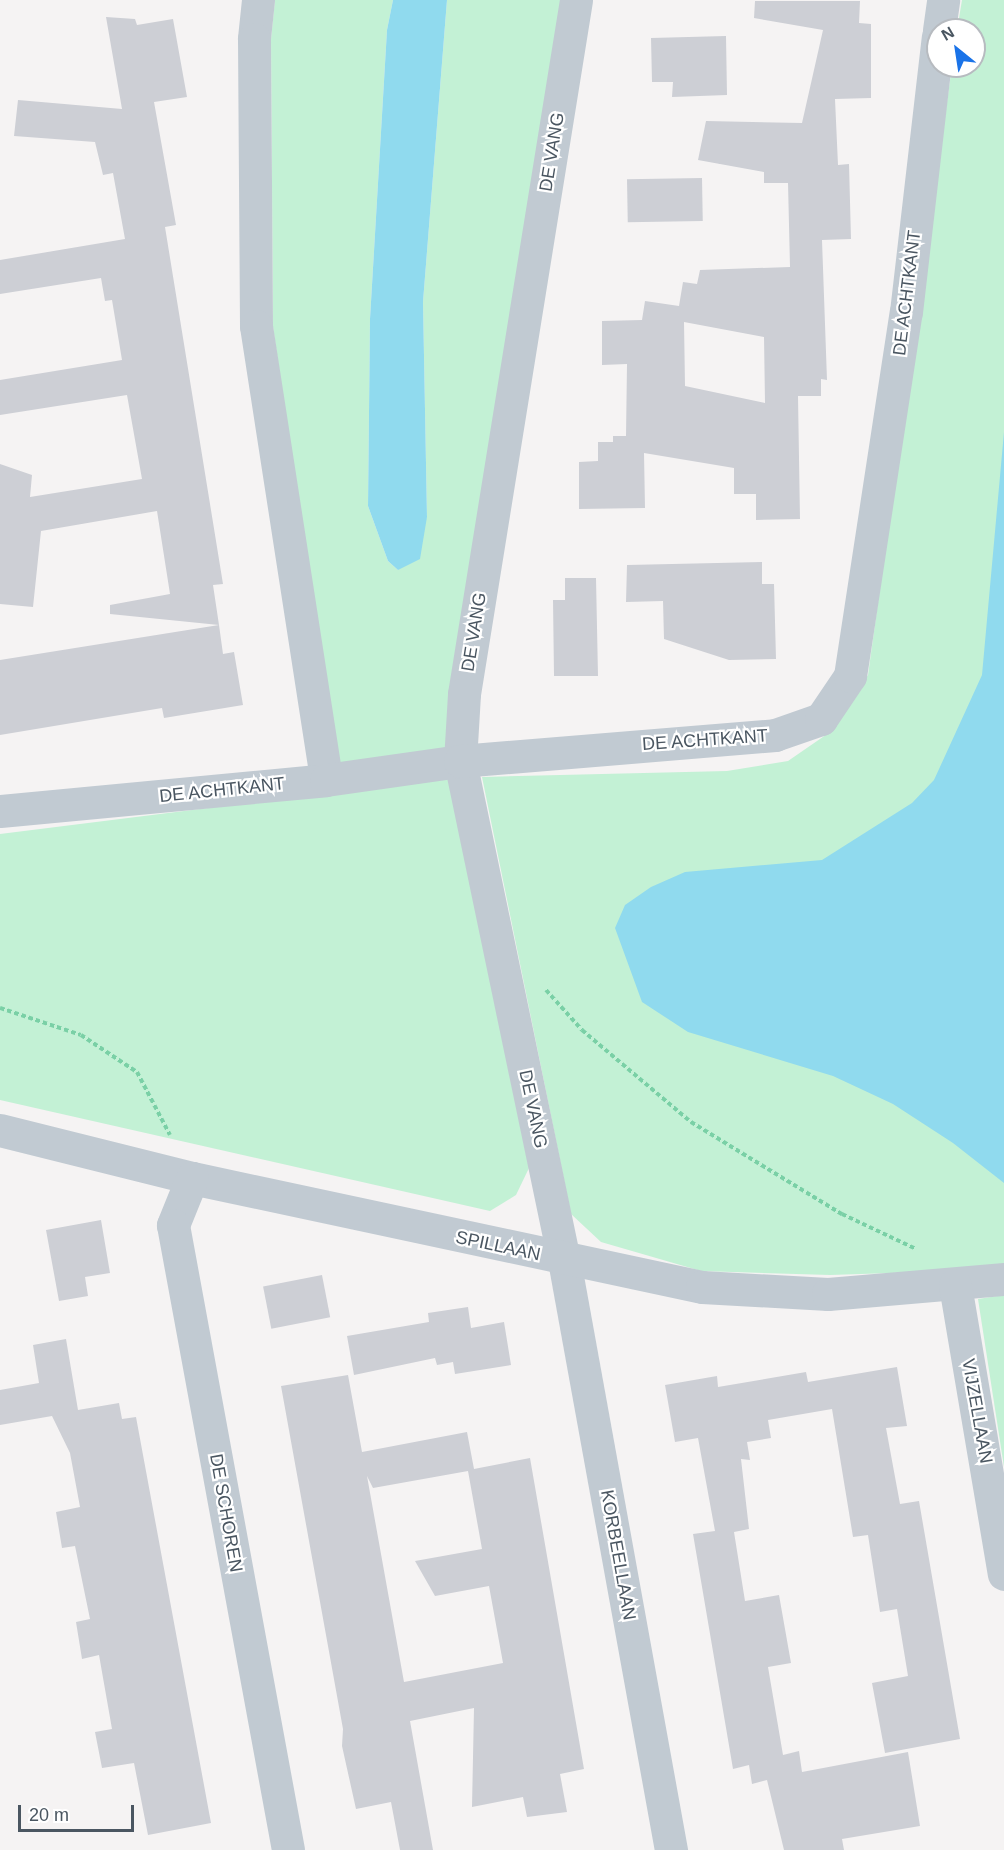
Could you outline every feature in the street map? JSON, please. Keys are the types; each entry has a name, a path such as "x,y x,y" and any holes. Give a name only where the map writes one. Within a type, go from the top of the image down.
{"street":[{"path":"258,0 254,39 256,326 326,780"},
{"name":"DE VANG","path":"564,1260 460,761 464,694 576,0"},
{"path":"941,18 943,0"},
{"name":"DE ACHTKANT","path":"0,811 326,780 460,761 775,735 821,719 850,676 906,312 933,78"},
{"name":"SPILLAAN","path":"0,1130 192,1178 564,1260 714,1288 828,1294 955,1285 1004,1279"},
{"name":"DE SCHOREN","path":"192,1178 173,1225 288,1850"},
{"name":"KORBEELLAAN","path":"564,1260 671,1850"},
{"name":"VIJZELLAAN","path":"955,1285 1004,1574"}],"path":[{"path":"543,987 582,1030 691,1122 842,1214 923,1253"},
{"path":"0,1008 81,1035 137,1072 192,1178"}],"green space":[{"path":"275,0 393,0 387,30 370,319 368,506 388,561 398,570 427,517 423,302 447,0 563,0 448,753 337,765 273,327 271,39"},
{"path":"962,0 1004,0 1004,1264 952,1271 830,1275 701,1271 601,1242 571,1214 482,777 727,771 788,761 833,730 868,675 950,78 986,78 986,18 959,18"},
{"path":"448,778 529,1168 516,1195 490,1211 0,1100 0,834"},
{"path":"1004,1295 1004,1467 978,1299"}],"water":[{"path":"393,0 447,0 423,302 427,517 420,559 398,570 388,561 368,506 370,319 387,30"},
{"path":"1004,432 1004,1183 953,1143 893,1104 833,1076 688,1032 642,1002 615,928 625,905 651,887 685,872 822,860 912,803 934,780 982,675"}],"building":[{"path":"755,1 860,1 859,23 871,24 871,98 835,99 838,165 849,164 851,239 822,240 827,380 821,379 821,396 798,396 800,519 756,520 756,494 734,494 734,468 644,453 645,508 579,509 579,462 598,461 598,442 613,442 613,436 626,436 627,364 602,365 602,321 642,320 645,301 679,306 683,282 697,284 700,270 790,267 788,183 764,183 764,172 698,160 706,121 802,123 823,30 754,18","holes":["684,322 764,337 765,403 685,386"]},
{"path":"106,17 135,19 137,25 173,19 187,97 154,102 176,225 165,227 223,584 213,585 219,625 110,614 110,605 170,594 157,511 41,531 33,607 0,604 0,464 32,475 30,497 142,479 127,395 0,415 0,380 122,360 112,300 105,301 101,278 0,294 0,260 125,239 113,173 103,175 95,142 14,136 18,100 122,109"},
{"path":"726,36 727,95 672,97 673,82 652,82 651,38"},
{"path":"702,178 703,221 628,222 627,179"},
{"path":"762,562 762,584 774,584 776,659 729,660 664,639 663,601 626,602 627,565"},
{"path":"565,578 596,578 598,676 554,676 553,600 565,600"},
{"path":"219,625 223,654 234,652 243,705 164,718 162,708 0,735 0,660"},
{"path":"101,1220 110,1273 85,1277 88,1296 59,1301 46,1230"},
{"path":"322,1275 330,1317 271,1329 263,1286"},
{"path":"468,1307 471,1328 504,1322 511,1365 455,1374 453,1362 437,1365 435,1358 354,1375 347,1336 429,1322 428,1313"},
{"path":"66,1339 78,1410 119,1403 122,1419 136,1417 211,1823 148,1835 134,1763 102,1768 95,1732 112,1729 99,1655 82,1659 76,1622 90,1619 75,1546 62,1548 56,1512 80,1507 70,1453 52,1416 0,1425 0,1390 39,1383 33,1345"},
{"path":"897,1367 907,1426 886,1428 900,1504 919,1501 960,1739 885,1753 872,1683 908,1676 897,1609 880,1612 868,1535 853,1537 832,1409 768,1420 771,1438 747,1442 750,1460 741,1459 749,1529 734,1532 745,1601 779,1595 791,1663 768,1667 783,1755 799,1751 802,1772 908,1752 920,1826 842,1839 844,1850 784,1850 767,1780 752,1784 749,1765 733,1769 693,1534 715,1531 698,1438 675,1442 665,1385 717,1376 718,1387 806,1372 808,1382"},
{"path":"348,1375 362,1452 467,1432 474,1469 530,1458 584,1769 560,1774 567,1812 527,1817 523,1797 472,1807 474,1708 410,1721 433,1850 400,1850 391,1802 356,1809 342,1746 343,1729 281,1386","holes":["468,1471 482,1549 415,1561 435,1596 489,1586 503,1663 404,1682 367,1476 373,1488"]}]}
